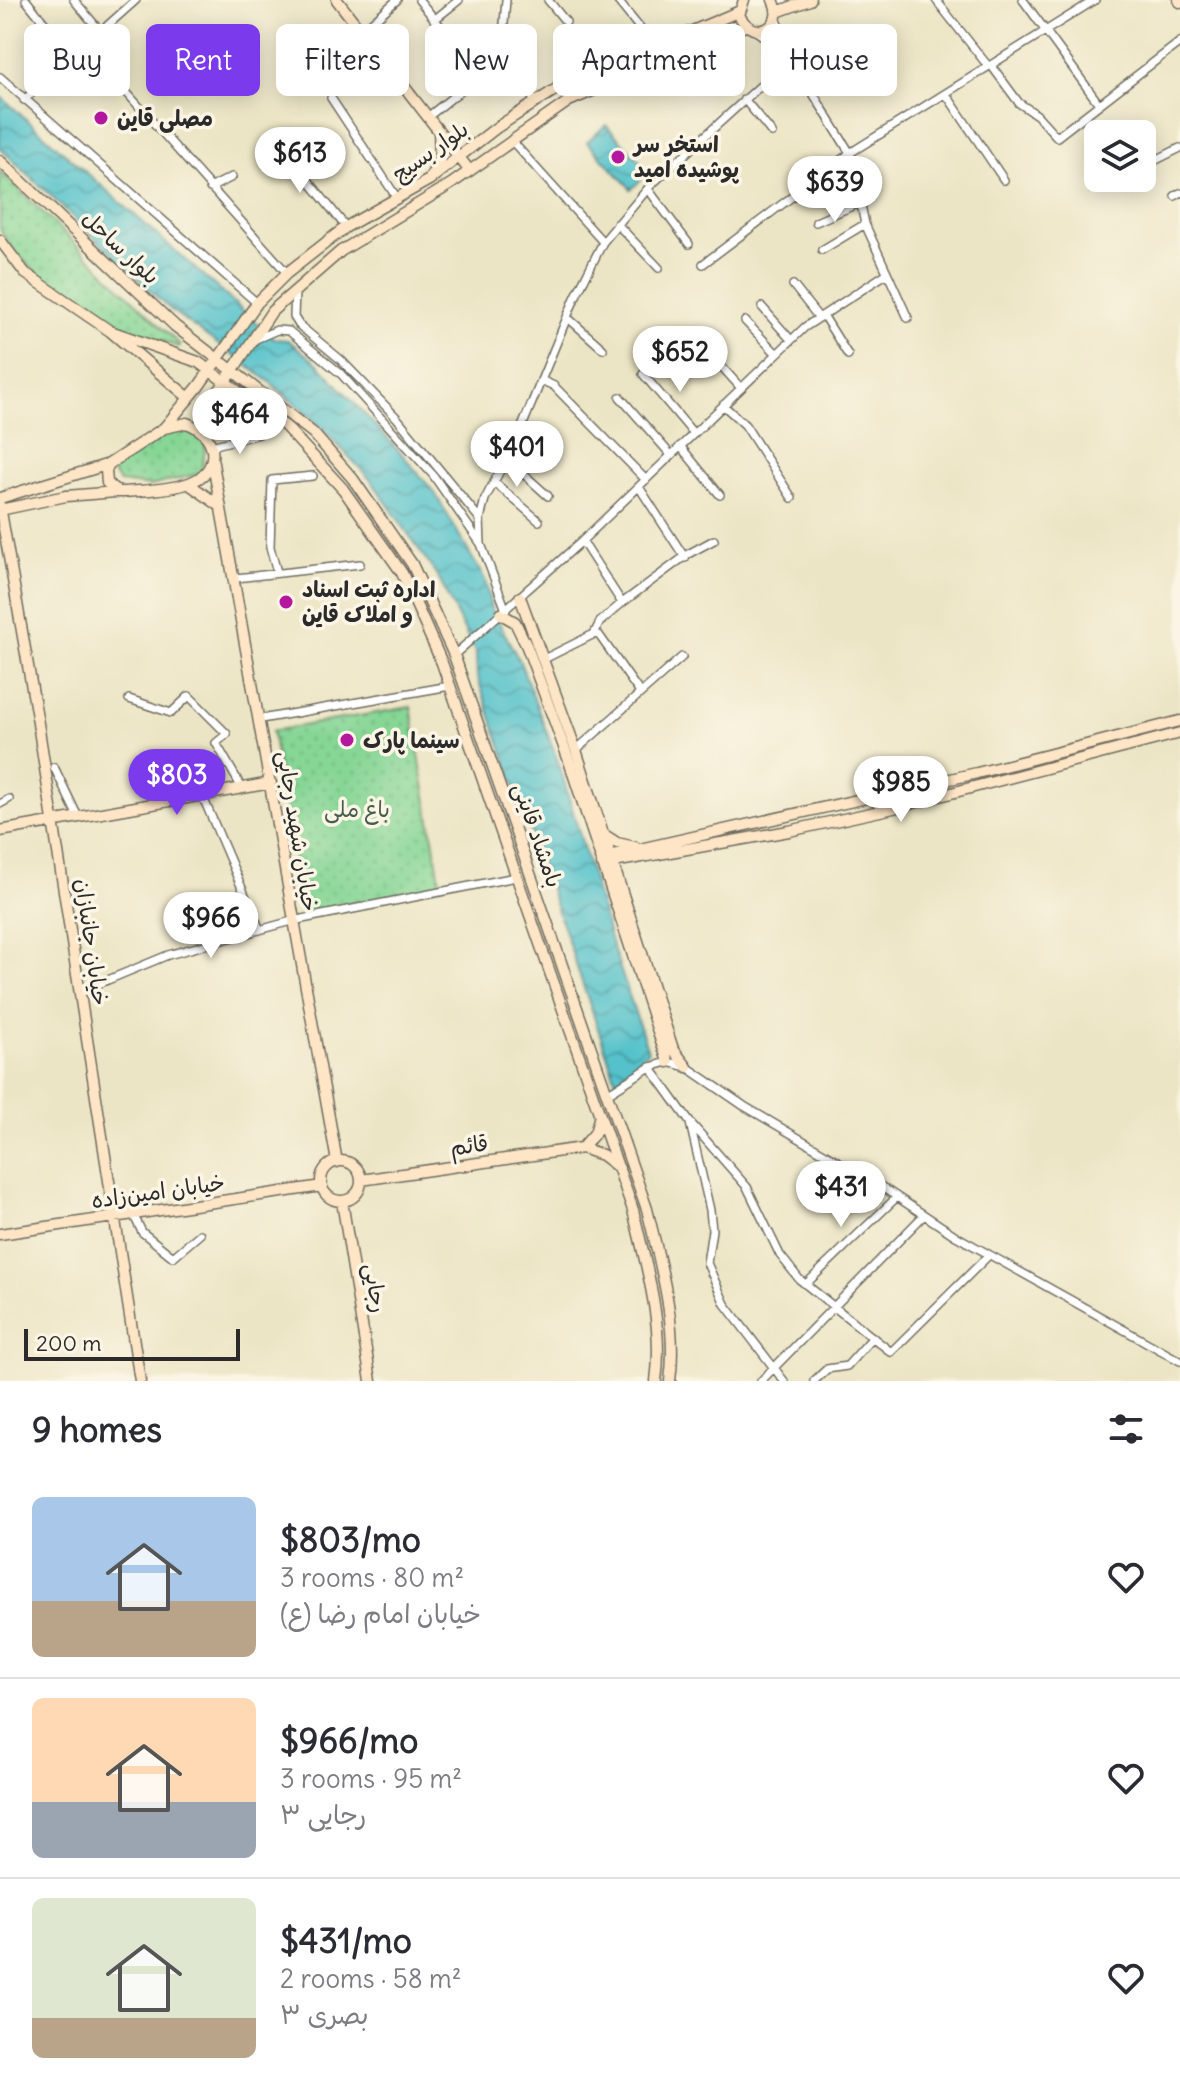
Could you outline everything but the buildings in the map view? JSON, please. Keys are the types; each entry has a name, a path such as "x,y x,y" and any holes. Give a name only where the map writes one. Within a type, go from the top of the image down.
{"street":[{"path":"74,0 94,24"},
{"path":"108,24 136,0"},
{"path":"337,0 356,24"},
{"path":"370,24 397,0"},
{"path":"419,0 437,24"},
{"path":"434,20 459,0"},
{"path":"504,24 506,0"},
{"path":"548,0 566,22"},
{"path":"617,0 636,24"},
{"path":"773,0 779,24"},
{"path":"776,15 810,0"},
{"path":"936,0 1019,103 1037,115 1057,137 1180,42"},
{"path":"1023,0 1099,104"},
{"path":"703,264 850,153 1095,0"},
{"path":"28,3 45,24"},
{"path":"740,4 750,28 761,36"},
{"name":"بلوار بسیج","path":"0,506 109,464 164,428 257,303 287,273 346,227 429,180 535,102 740,4"},
{"name":"بلوار بسیج","path":"207,435 215,397 272,311 341,251 469,170 569,101 750,28 767,29 776,15"},
{"path":"0,77 257,303"},
{"path":"668,1062 606,860 527,647 515,622 503,612 481,544 480,519 567,317 603,242 648,189 761,83"},
{"path":"409,91 469,170"},
{"path":"946,94 1004,180"},
{"path":"24,100 28,96"},
{"path":"127,96 287,273"},
{"path":"429,116 453,96"},
{"path":"531,96 535,102"},
{"path":"815,96 850,153 865,224 908,318"},
{"path":"331,98 397,198"},
{"path":"744,99 772,133"},
{"path":"429,180 440,159 439,129"},
{"path":"510,139 603,242"},
{"path":"278,143 346,227"},
{"path":"1156,160 1180,148"},
{"name":"بلوار ساحل","path":"0,161 175,326 235,370"},
{"path":"210,188 232,177"},
{"path":"648,189 689,244"},
{"path":"816,222 859,203"},
{"path":"617,224 659,268"},
{"path":"822,250 865,224"},
{"path":"0,240 25,273 110,331 189,398"},
{"path":"454,655 582,541 791,340 821,316 886,274"},
{"path":"793,285 821,316 848,355"},
{"path":"296,288 294,317 397,418 480,519"},
{"path":"762,307 791,340"},
{"path":"567,317 603,349"},
{"path":"745,321 777,354"},
{"path":"297,336 299,329 304,329"},
{"path":"254,340 277,330 289,331 341,374 433,475 481,544"},
{"path":"110,331 180,353 208,370"},
{"path":"695,337 740,387"},
{"name":"بامشاد قاینی","path":"208,370 285,426 343,489 382,541 426,620 619,1168 650,1279 658,1346 656,1381"},
{"name":"بامشاد قاینی","path":"235,370 293,417 353,479 387,524 437,611 647,1209 662,1272 671,1345 670,1381"},
{"path":"643,374 693,433"},
{"path":"541,380 554,386 646,480"},
{"path":"620,397 671,455"},
{"path":"723,405 745,425 792,498"},
{"path":"285,426 293,417"},
{"path":"164,428 187,423 207,435"},
{"path":"0,506 189,484 200,478 212,452 259,434"},
{"name":"خیابان شهید رجایی","path":"207,435 236,578 292,921 337,1162"},
{"path":"680,446 720,495"},
{"path":"507,459 548,496"},
{"path":"109,464 105,477 111,489 118,492"},
{"path":"277,572 270,547 272,480 313,476"},
{"path":"494,482 539,521"},
{"path":"189,484 220,506"},
{"path":"639,487 685,558"},
{"name":"خیابان جانبازان","path":"0,506 140,1381"},
{"path":"542,660 594,634 600,622 622,603 714,540"},
{"path":"582,541 622,603"},
{"path":"236,578 360,564"},
{"path":"520,597 576,750 602,834 606,860 617,882 673,1049 687,1067 744,1106 897,1197 923,1216 1180,1361"},
{"path":"594,634 599,635 640,693"},
{"path":"576,750 682,657"},
{"path":"261,719 450,686"},
{"path":"129,699 171,713 189,696 227,734 216,743 242,788"},
{"path":"606,860 1180,721"},
{"path":"602,834 637,853 898,807 1180,733"},
{"path":"54,767 78,817"},
{"path":"0,831 271,783"},
{"path":"202,795 260,930"},
{"path":"0,804 9,799"},
{"path":"617,882 637,853"},
{"path":"79,992 168,955 292,921 516,877"},
{"path":"543,951 555,947"},
{"path":"607,1094 650,1067 668,1062 687,1067"},
{"path":"650,1067 689,1121 747,1187 780,1255 807,1283 894,1353 989,1255"},
{"path":"600,1114 595,1133 582,1148 602,1155 619,1168"},
{"path":"689,1121 710,1210 712,1230 707,1263 725,1304 784,1381"},
{"name":"قائم","path":"361,1180 582,1148"},
{"path":"337,1162 353,1165 361,1180 355,1195 342,1201 327,1196 322,1186 325,1168 337,1162"},
{"name":"خیابان امین‌زاده","path":"0,1234 322,1186"},
{"path":"807,1283 897,1197"},
{"name":"رجایی","path":"342,1201 371,1381"},
{"path":"134,1216 142,1232 173,1257 200,1234"},
{"path":"761,1381 923,1216"},
{"path":"814,1381 827,1369 847,1366 873,1337"}],"green space":[{"path":"0,171 179,347 116,326 41,276 15,252 0,229"},
{"path":"186,428 199,433 206,444 201,473 151,486 119,482 112,472 145,444"},
{"name":"باغ ملی","path":"411,707 441,886 303,913 272,731"}],"water":[{"path":"0,96 275,339 288,340 318,364 435,493 485,580 491,608 520,662 559,764 612,945 648,1051 616,1081 477,676 476,654 438,577 371,480 318,424 270,382 172,311 0,148"},
{"name":"استخر سر پوشیده امید","path":"606,125 650,172 631,189 587,142"}],"place":[{"name":"مصلی قاین","path":"101,118"},
{"name":"استخر سر پوشیده امید","path":"618,157"},
{"name":"اداره ثبت اسناد و املاک قاین","path":"286,602"},
{"name":"سینما پارک","path":"347,740"}]}
